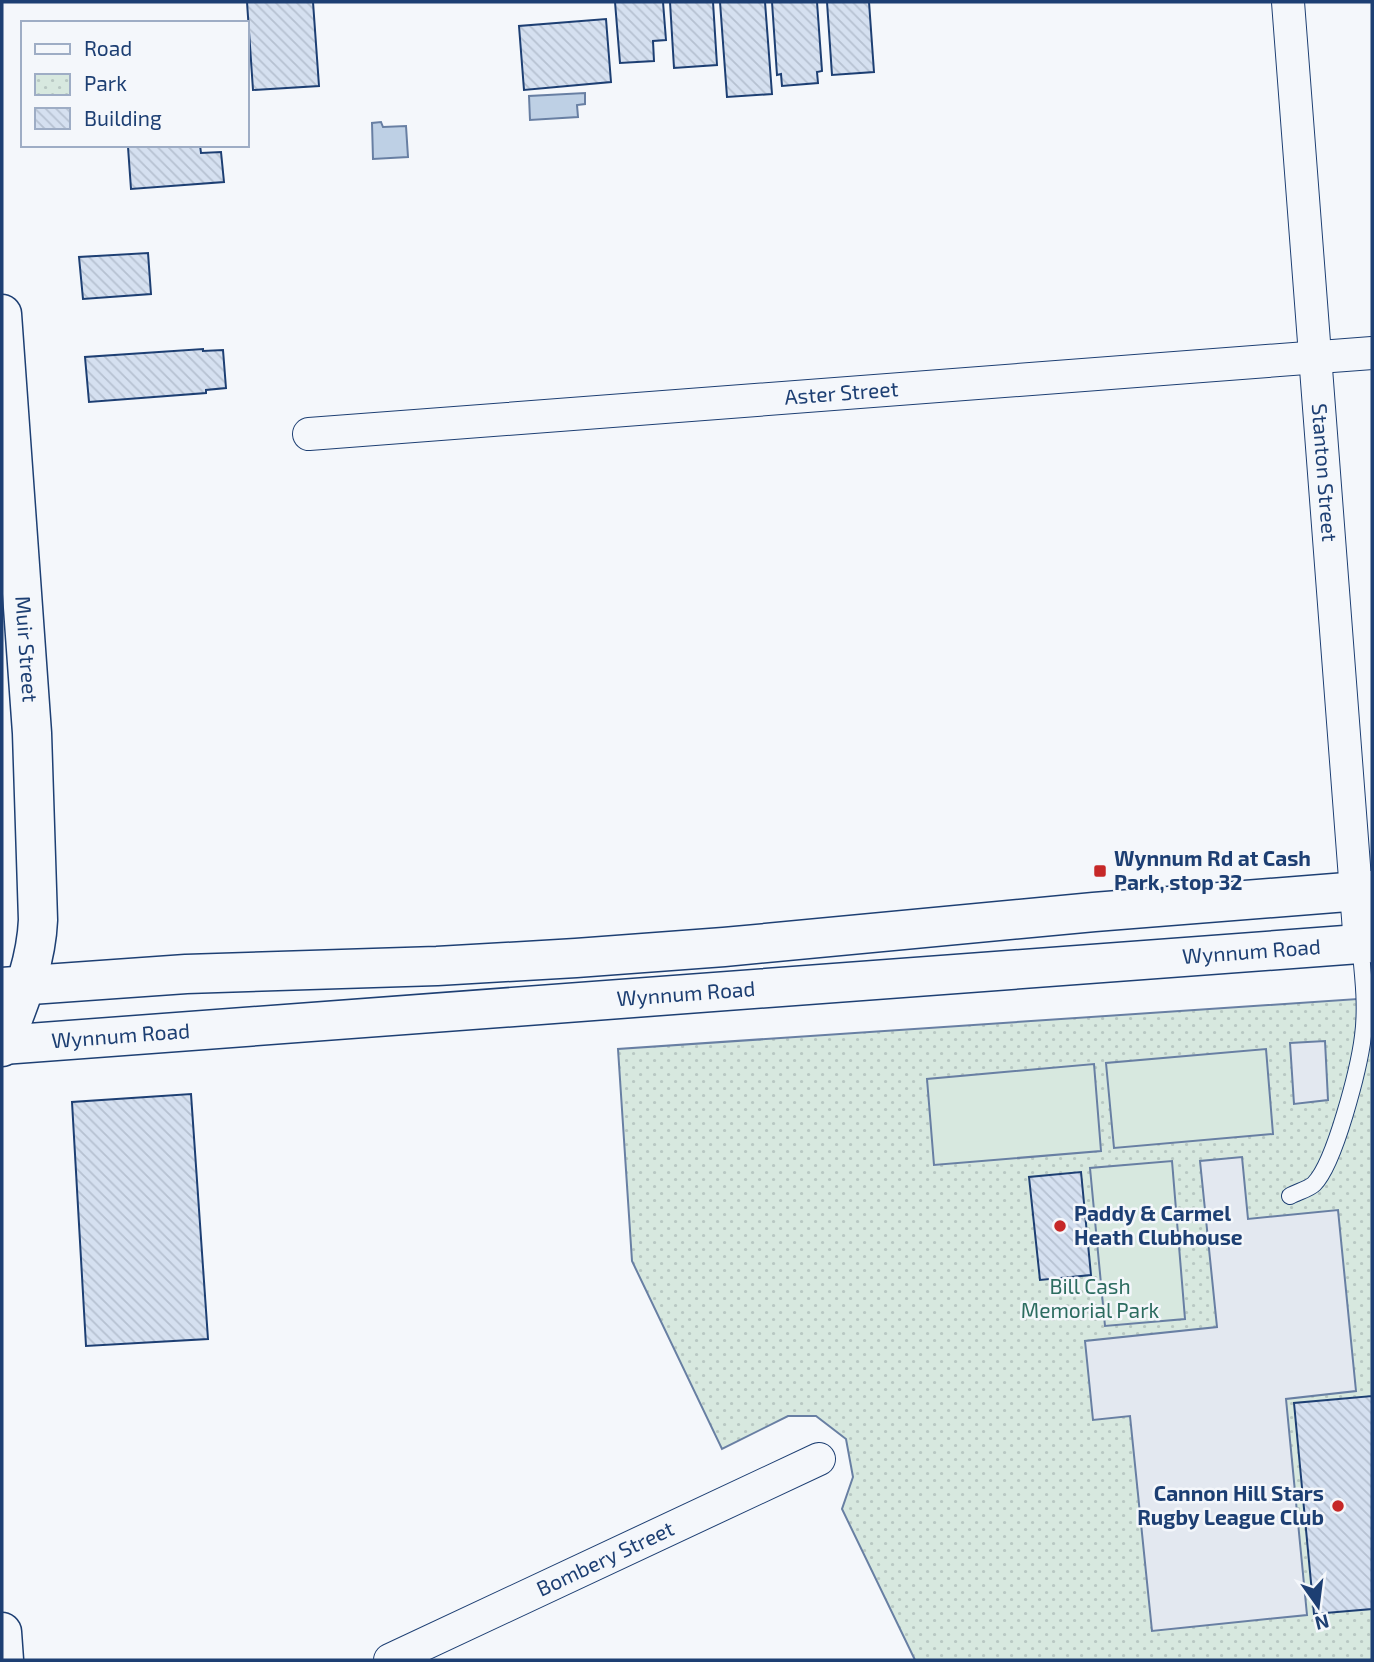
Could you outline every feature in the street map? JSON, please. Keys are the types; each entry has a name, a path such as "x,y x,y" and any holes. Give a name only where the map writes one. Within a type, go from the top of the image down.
{"main road":[{"name":"Muir Street","path":"2,314 32,733 38,920 35,950 14,986 2,1046"},
{"path":"14,986 186,974 437,966 576,958 724,947 1080,913 1364,891"},
{"name":"Wynnum Road","path":"2,1046 1366,944"},
{"path":"2,1632 4,1660"}],"street":[{"name":"Stanton Street","path":"1288,2 1315,356 1364,891 1366,944"},
{"name":"Aster Street","path":"309,434 1372,353"},
{"name":"Bombery Street","path":"390,1660 819,1459"}],"lane":[{"path":"1290,1196 1314,1184 1332,1156 1336,1143 1363,1036 1366,944"}],"green space":[{"name":"Bill Cash Memorial Park","path":"1372,998 1372,1660 915,1660 842,1509 853,1477 846,1439 816,1416 788,1416 722,1449 632,1261 618,1049"},
{"path":"1266,1049 1273,1134 1114,1148 1106,1063"},
{"path":"1094,1064 1101,1151 934,1165 927,1079"},
{"path":"1172,1161 1185,1319 1105,1326 1090,1168"}],"shaded area":[{"path":"1325,1041 1328,1100 1294,1104 1290,1043"},
{"path":"1242,1157 1248,1219 1338,1210 1356,1391 1286,1399 1307,1615 1152,1631 1130,1416 1093,1420 1085,1341 1217,1327 1200,1161"}],"water":[{"path":"585,93 585,104 577,105 578,117 530,120 529,96"},
{"path":"381,122 383,127 406,126 408,157 373,159 372,123"}],"building":[{"path":"247,2 313,2 319,86 253,90"},
{"path":"615,2 663,2 666,40 653,41 654,61 620,63"},
{"path":"670,2 713,2 717,65 674,68"},
{"path":"720,2 765,2 772,94 727,97"},
{"path":"772,2 817,2 822,71 817,72 818,83 782,86 781,74 777,75"},
{"path":"827,2 869,2 874,72 832,75"},
{"path":"606,19 611,82 524,90 519,26"},
{"path":"128,147 200,147 201,153 221,152 224,182 131,189"},
{"path":"148,253 151,294 83,299 79,257"},
{"path":"223,350 226,388 206,390 206,393 89,402 85,357"},
{"path":"191,1094 208,1339 86,1346 72,1102"},
{"name":"Paddy & Carmel Heath Clubhouse","path":"1081,1172 1091,1275 1040,1280 1029,1177"},
{"name":"Cannon Hill Stars Rugby League Club","path":"1372,1396 1372,1609 1314,1614 1294,1403"}],"place":[{"name":"Wynnum Rd at Cash Park, stop 32","path":"1100,871"},
{"name":"Paddy & Carmel Heath Clubhouse","path":"1060,1226"},
{"name":"Cannon Hill Stars Rugby League Club","path":"1338,1506"}]}
